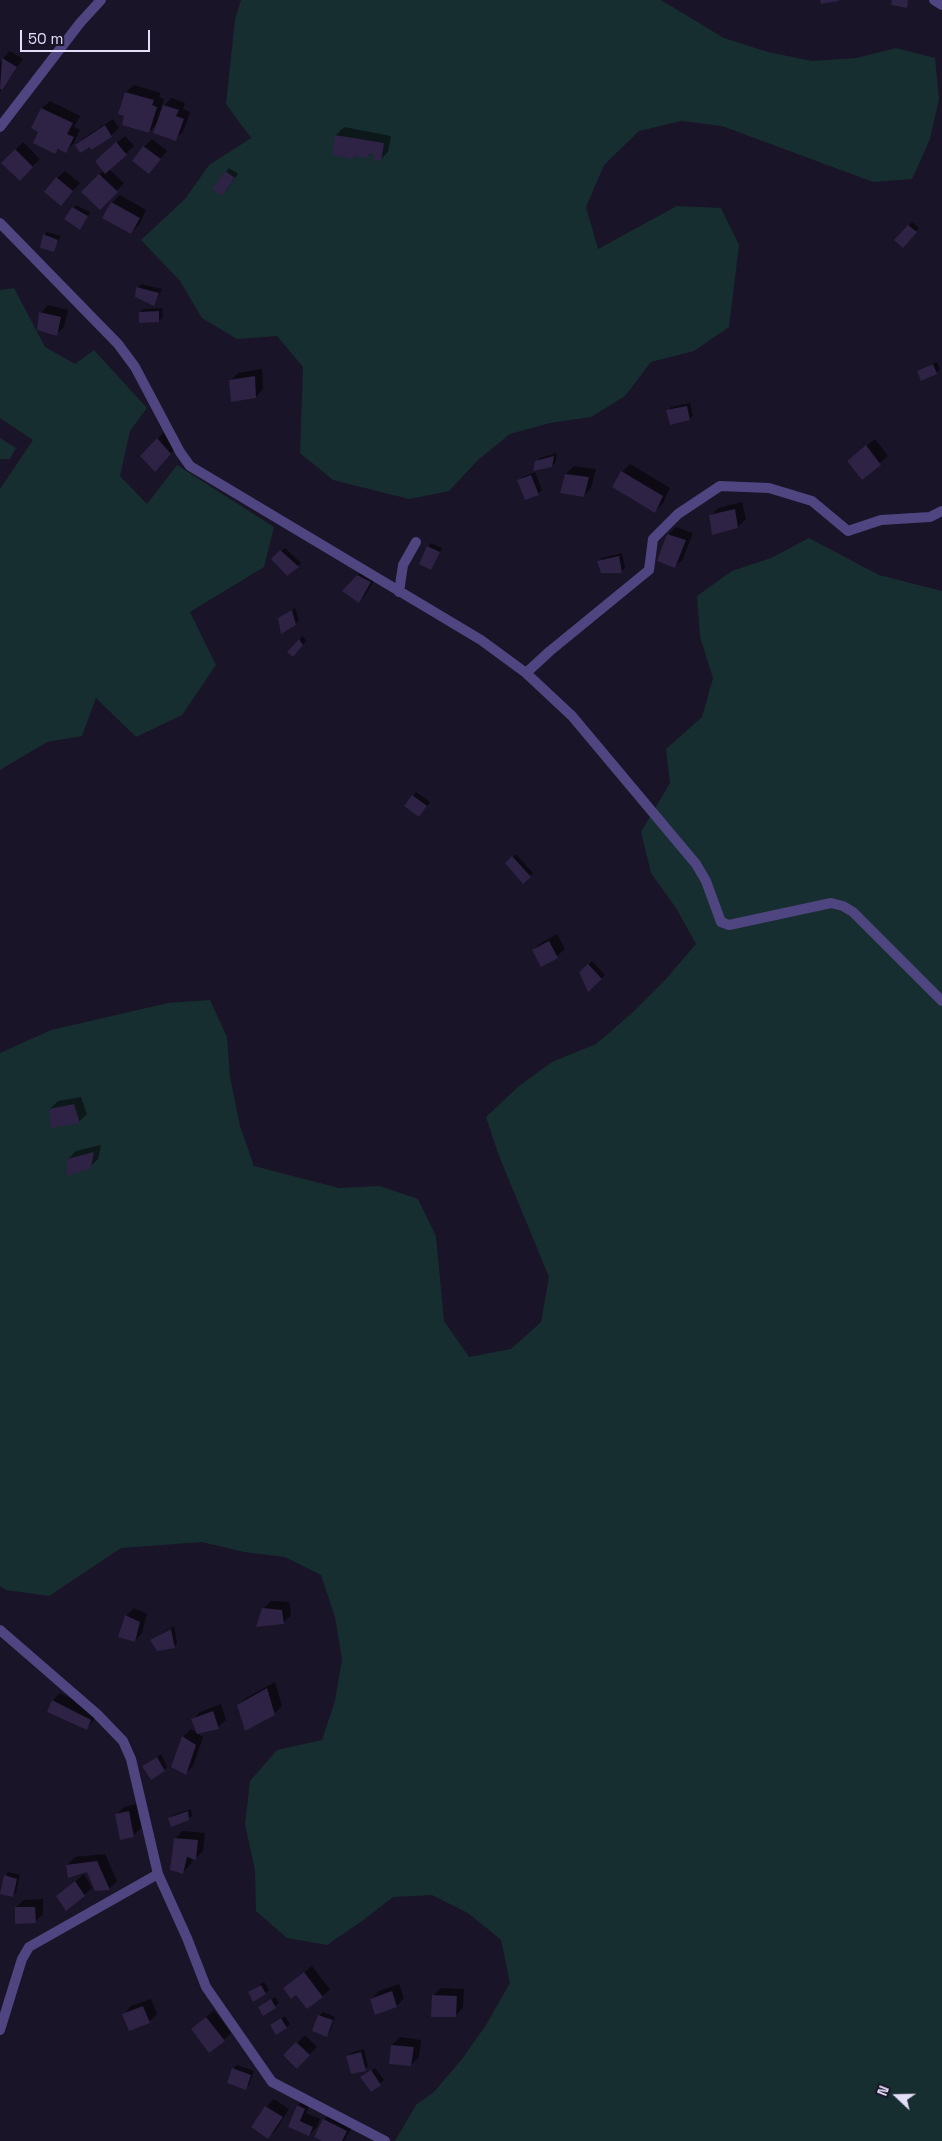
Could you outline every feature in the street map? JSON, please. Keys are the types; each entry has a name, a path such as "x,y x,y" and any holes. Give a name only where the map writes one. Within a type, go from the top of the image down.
{"street":[{"path":"0,127 80,23 101,0"},
{"path":"934,0 942,6"},
{"path":"0,223 118,344 135,367 180,452 190,466 481,640 526,673 572,716 696,864 706,881 721,922 729,925 831,903 843,906 853,912 942,1000"},
{"path":"526,673 557,645 650,570 653,539 678,514 720,486 768,488 812,501 848,531 881,520 930,517 942,511"},
{"path":"400,592 403,565 416,542"},
{"path":"0,1630 97,1714 123,1741 131,1759 158,1874 206,1987 272,2082 385,2141"},
{"path":"0,2030 22,1959 30,1947 158,1874"}],"green space":[{"path":"241,0 661,0 724,38 768,52 812,61 856,58 896,48 935,58 939,99 930,139 912,179 873,182 722,126 681,121 639,131 604,165 586,207 598,249 677,206 721,208 739,245 729,327 694,351 651,362 625,396 591,417 550,423 510,434 478,460 449,491 409,499 333,480 300,453 303,367 277,336 237,339 202,318 180,281 141,240 185,199 209,165 251,138 226,104 235,19"},
{"path":"14,288 45,347 75,364 94,350 147,408 130,431 120,476 147,504 177,465 274,527 264,567 190,612 216,665 182,715 136,737 96,698 82,736 47,742 0,770 0,489 33,440 0,418 0,290"},
{"path":"0,438 16,448 10,459 0,459"},
{"path":"809,538 879,575 942,591 942,2141 395,2141 416,2105 434,2092 462,2059 486,2025 510,1983 501,1940 468,1913 432,1895 393,1897 327,1945 287,1938 256,1911 255,1870 245,1824 250,1781 277,1750 322,1740 335,1701 342,1659 335,1617 321,1575 285,1557 244,1552 202,1542 121,1548 49,1596 6,1590 0,1586 0,1053 51,1030 168,1003 210,1000 227,1037 230,1077 240,1126 254,1166 339,1188 380,1186 418,1199 436,1236 444,1321 469,1357 511,1349 541,1322 549,1277 499,1156 486,1117 519,1086 552,1062 596,1044 631,1014 665,980 696,944 676,908 651,873 641,832 670,783 666,749 702,717 713,678 700,637 697,596 732,571 771,558"}],"building":[{"path":"820,0 839,0 839,1 821,4"},
{"path":"892,0 908,0 907,8 891,5"},
{"path":"2,58 17,67 2,90 0,89"},
{"path":"125,92 154,100 152,105 157,107 149,133 122,125 124,116 118,114"},
{"path":"163,105 179,110 176,116 184,119 176,141 153,133"},
{"path":"41,108 73,123 67,134 74,137 66,153 58,149 55,154 33,143 38,132 31,128"},
{"path":"105,125 112,137 91,150 90,147 80,153 75,145"},
{"path":"335,135 384,143 381,161 373,160 374,154 369,154 368,158 354,156 353,159 332,155"},
{"path":"116,142 127,155 105,174 95,161"},
{"path":"143,146 161,159 149,174 132,161"},
{"path":"15,149 33,167 20,181 1,163"},
{"path":"225,171 235,178 222,196 212,189"},
{"path":"99,174 118,192 100,210 81,192"},
{"path":"56,177 73,191 61,206 44,192"},
{"path":"111,202 140,218 131,234 102,218"},
{"path":"72,207 88,216 80,230 64,219"},
{"path":"908,225 917,232 903,248 894,240"},
{"path":"43,234 58,240 54,252 40,248"},
{"path":"136,287 159,293 154,306 135,297"},
{"path":"159,311 159,322 139,323 139,312"},
{"path":"39,312 61,317 57,336 37,330"},
{"path":"933,364 937,374 921,381 917,371"},
{"path":"255,376 256,398 231,402 229,380"},
{"path":"687,406 690,420 670,425 666,410"},
{"path":"157,438 171,454 155,472 140,456"},
{"path":"866,445 881,465 862,480 847,461"},
{"path":"554,456 552,467 533,471 535,461"},
{"path":"621,471 663,496 655,513 612,487"},
{"path":"565,474 589,477 584,497 560,493"},
{"path":"531,475 539,495 525,500 517,480"},
{"path":"735,509 738,528 712,535 709,515"},
{"path":"667,534 686,540 675,568 657,561"},
{"path":"427,546 440,552 431,570 419,564"},
{"path":"280,550 299,567 287,576 271,559"},
{"path":"619,556 622,573 601,573 597,561"},
{"path":"357,575 371,582 359,603 342,591"},
{"path":"292,610 296,625 281,634 278,618"},
{"path":"299,639 303,645 293,657 287,652"},
{"path":"412,795 427,806 419,817 404,806"},
{"path":"512,856 531,877 523,884 505,863"},
{"path":"549,941 558,958 541,967 532,950"},
{"path":"588,964 602,979 588,992 579,972"},
{"path":"74,1104 80,1123 51,1128 49,1109"},
{"path":"94,1152 91,1168 67,1176 67,1159"},
{"path":"262,1608 282,1610 284,1624 256,1627"},
{"path":"125,1615 140,1622 135,1642 118,1637"},
{"path":"171,1629 175,1648 157,1651 150,1640"},
{"path":"267,1688 275,1715 245,1731 237,1705"},
{"path":"52,1700 91,1720 87,1730 47,1712"},
{"path":"213,1711 219,1729 197,1734 191,1719"},
{"path":"182,1736 196,1745 186,1775 171,1767"},
{"path":"157,1757 165,1771 151,1780 142,1766"},
{"path":"129,1811 134,1837 120,1840 115,1814"},
{"path":"188,1811 189,1820 171,1827 168,1818"},
{"path":"174,1838 198,1840 196,1860 187,1857 183,1874 170,1870"},
{"path":"97,1861 110,1890 95,1891 87,1872 68,1878 66,1865"},
{"path":"4,1875 17,1879 13,1897 0,1894"},
{"path":"75,1881 85,1896 66,1911 56,1896"},
{"path":"15,1907 35,1907 36,1923 15,1924"},
{"path":"304,1972 323,1997 307,2009 296,1995 291,1999 283,1988"},
{"path":"261,1985 266,1994 253,2002 248,1992"},
{"path":"392,1991 397,2007 375,2015 370,1999"},
{"path":"432,1995 457,1996 456,2017 431,2017"},
{"path":"271,1999 276,2008 263,2016 258,2007"},
{"path":"143,2006 150,2023 129,2031 122,2014"},
{"path":"318,2015 333,2020 327,2037 312,2031"},
{"path":"206,2017 225,2041 209,2053 191,2029"},
{"path":"281,2018 287,2028 276,2035 270,2025"},
{"path":"296,2042 310,2055 297,2069 283,2055"},
{"path":"391,2045 414,2047 411,2066 389,2064"},
{"path":"361,2052 366,2071 351,2074 346,2056"},
{"path":"232,2068 251,2075 246,2090 227,2083"},
{"path":"371,2070 381,2085 371,2092 360,2077"},
{"path":"297,2105 305,2109 300,2121 313,2127 309,2136 288,2127"},
{"path":"265,2106 283,2117 268,2139 251,2127"},
{"path":"323,2119 347,2131 342,2141 322,2141 314,2137"}]}
